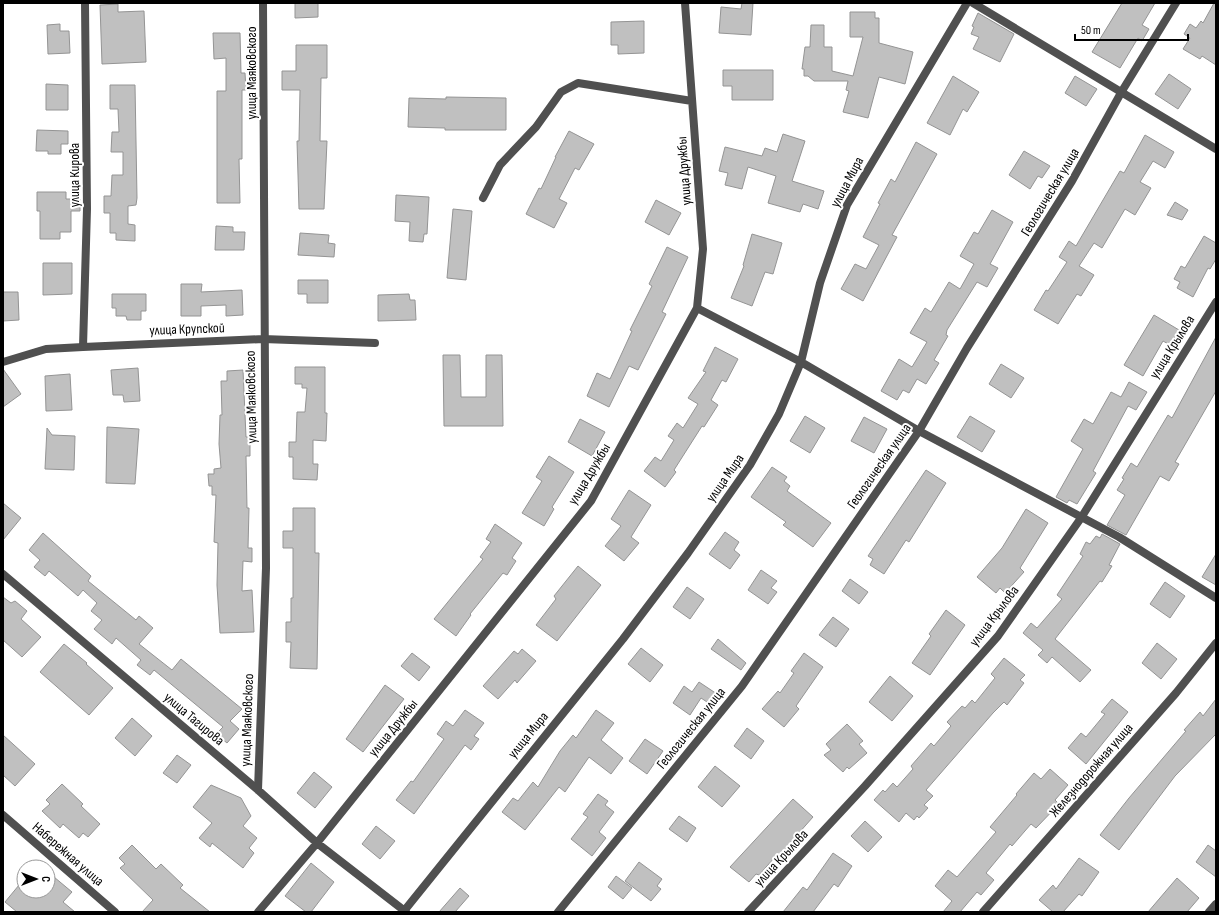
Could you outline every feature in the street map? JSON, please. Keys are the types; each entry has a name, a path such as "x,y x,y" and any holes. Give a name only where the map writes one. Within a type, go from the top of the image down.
{"street":[{"name":"улица Кирова","path":"83,346 87,209 86,3"},
{"name":"улица Маяковского","path":"258,790 266,568 263,339 263,3"},
{"name":"улица Дружбы","path":"258,912 317,843 591,501 697,308 703,249 685,3"},
{"name":"улица Мира","path":"405,911 623,639 688,553 750,465 779,414 801,362 820,283 847,205 966,3"},
{"path":"973,3 1122,91 1216,149"},
{"name":"Геологическая улица","path":"558,912 742,686 919,431 967,348 1072,181 1122,91 1176,3"},
{"path":"484,198 500,165 536,127 561,92 578,83 692,101"},
{"name":"улица Крылова","path":"748,912 865,786 998,636 1081,518 1216,302"},
{"path":"697,308 801,362 919,431 1119,537 1216,598"},
{"name":"улица Крупской","path":"3,362 46,349 83,346 263,339 375,343"},
{"name":"улица Тагирова","path":"3,574 258,790 317,843 405,911"},
{"name":"Железнодорожная улица","path":"983,912 1176,693 1216,643"},
{"name":"Набережная улица","path":"3,815 115,912"},
{"path":"1208,912 1216,904"}],"building":[{"path":"295,3 318,3 318,17 295,18"},
{"path":"742,3 753,3 751,35 719,33 721,7 741,9"},
{"path":"1122,3 1155,3 1142,25 1149,29 1142,41 1138,38 1120,68 1092,52"},
{"path":"1214,3 1216,3 1216,65 1202,56 1200,59 1183,49 1190,38 1184,34 1190,24 1196,28 1201,21 1203,23"},
{"path":"118,4 118,12 144,11 146,62 102,64 100,5"},
{"path":"850,12 875,12 875,18 879,18 879,43 913,52 905,84 879,77 868,118 843,112 849,91 846,90 848,81 814,81 808,76 804,76 804,69 802,69 805,47 810,47 811,25 824,25 824,47 832,47 832,71 853,76 863,37 850,37"},
{"path":"978,13 1014,34 1000,62 973,49 979,37 971,34 974,27 972,26"},
{"path":"644,21 644,53 618,54 618,45 611,45 611,22"},
{"path":"60,24 60,31 69,31 70,53 48,54 47,25"},
{"path":"213,33 240,33 241,73 245,73 246,90 242,90 242,159 239,159 240,203 217,203 217,91 226,91 226,58 214,59"},
{"path":"296,45 327,45 327,78 321,78 320,141 327,141 324,209 299,209 297,141 299,141 300,90 282,90 282,71 296,71"},
{"path":"723,70 773,70 773,100 732,100 732,86 723,86"},
{"path":"1169,74 1191,89 1178,109 1155,94"},
{"path":"953,76 979,92 967,112 963,109 950,135 927,123"},
{"path":"1075,76 1097,89 1086,106 1065,93"},
{"path":"46,84 68,85 68,110 46,110"},
{"path":"110,85 135,85 137,198 136,205 128,206 128,224 135,225 135,241 116,240 116,233 110,233 110,213 104,213 104,196 111,196 112,175 123,175 123,152 111,152 112,132 119,132 118,109 110,109"},
{"path":"446,97 506,98 506,130 445,130 445,128 408,127 409,98 446,99"},
{"path":"37,130 68,131 68,144 61,144 61,154 48,154 48,151 36,151"},
{"path":"569,131 594,144 579,170 575,168 559,199 567,203 554,228 526,214 539,188 541,189 555,157"},
{"path":"783,134 805,141 792,181 824,191 818,209 803,204 800,212 768,203 776,176 748,167 742,189 725,185 728,173 719,171 725,147 762,156 765,148 777,152"},
{"path":"1145,135 1174,152 1165,168 1153,161 1140,182 1151,188 1135,215 1125,209 1102,248 1094,243 1079,266 1094,275 1081,296 1077,294 1058,324 1034,310 1046,290 1048,291 1067,262 1059,257 1069,241 1076,246 1120,171 1124,173"},
{"path":"916,142 937,154 892,235 897,237 863,301 841,289 855,264 866,269 879,245 863,237 880,204 878,203 891,179 895,182"},
{"path":"1024,151 1050,166 1042,178 1038,176 1030,189 1009,175"},
{"path":"37,192 66,192 66,199 80,199 80,211 71,211 71,232 60,232 60,239 40,239 40,211 37,211"},
{"path":"396,195 429,197 427,234 424,234 423,242 409,241 410,222 395,221"},
{"path":"656,200 681,213 669,235 645,222"},
{"path":"1175,202 1188,210 1182,220 1167,215"},
{"path":"453,209 472,211 466,280 447,278"},
{"path":"992,210 1013,222 990,264 998,268 987,287 977,282 947,330 946,335 948,336 934,360 939,363 926,384 917,379 909,393 903,390 897,400 881,391 899,359 912,367 927,342 910,333 925,308 931,312 949,282 960,289 974,264 960,256 974,232 978,234"},
{"path":"216,226 233,227 233,232 245,232 244,250 215,250"},
{"path":"300,233 329,235 328,243 335,244 334,257 298,255"},
{"path":"752,234 782,243 773,274 765,272 752,306 731,298 744,266 743,265"},
{"path":"1204,236 1216,243 1216,259 1210,269 1208,268 1193,297 1177,288 1180,282 1174,279 1181,266 1185,268"},
{"path":"667,247 688,257 662,312 666,314 638,370 629,366 609,407 587,396 597,373 610,379 632,331 630,330 652,286 649,284"},
{"path":"43,263 72,263 72,294 43,295"},
{"path":"298,280 328,280 328,303 307,303 307,294 298,294"},
{"path":"181,284 202,284 201,292 242,290 243,315 226,316 226,305 201,306 201,316 181,316"},
{"path":"3,292 18,292 19,320 3,321"},
{"path":"112,294 146,294 146,311 141,311 141,320 127,320 126,316 116,316 116,308 112,308"},
{"path":"409,294 410,300 415,300 416,320 378,321 378,295"},
{"path":"1154,315 1179,330 1170,345 1163,341 1143,376 1124,365"},
{"path":"1216,337 1216,391 1175,462 1179,464 1169,481 1160,476 1126,535 1107,525 1125,495 1117,490 1124,479 1122,478 1131,463 1137,467 1168,415 1172,418"},
{"path":"715,347 738,359 726,382 722,380 711,400 718,405 704,427 702,426 674,470 676,472 665,487 644,471 655,457 661,461 674,440 668,436 677,423 683,428 698,404 688,398 706,372 703,371"},
{"path":"443,355 460,355 461,397 486,397 486,355 502,355 503,426 444,426"},
{"path":"1001,364 1024,378 1011,398 989,384"},
{"path":"295,367 325,367 325,413 327,413 326,441 313,440 313,464 318,464 317,480 293,479 293,457 289,457 289,442 296,442 297,412 305,412 307,388 302,388 302,384 295,384"},
{"path":"138,368 140,401 124,402 123,395 113,395 111,370"},
{"path":"3,369 21,394 3,407"},
{"path":"243,370 246,437 250,437 250,456 246,456 247,508 249,508 248,548 252,548 252,562 243,561 242,591 252,590 254,632 220,633 217,585 218,543 214,542 216,495 212,495 212,486 209,486 208,474 214,474 214,469 221,468 219,444 220,415 222,415 221,381 227,381 227,371"},
{"path":"70,374 72,410 46,411 45,376"},
{"path":"1129,382 1147,392 1136,410 1128,406 1093,471 1096,473 1077,504 1069,500 1067,503 1056,497 1083,449 1071,441 1084,419 1093,424 1111,392 1121,397"},
{"path":"805,416 825,428 810,453 790,441"},
{"path":"970,416 995,431 982,452 957,437"},
{"path":"864,417 887,429 874,453 851,441"},
{"path":"580,419 605,432 592,456 568,442"},
{"path":"107,427 139,429 135,484 106,483"},
{"path":"47,428 52,435 75,436 74,470 45,469"},
{"path":"549,456 574,472 552,507 554,509 544,526 522,513 542,481 536,477"},
{"path":"772,467 787,477 784,481 790,486 787,491 831,523 813,547 783,525 786,522 751,497"},
{"path":"926,470 946,483 909,542 906,540 884,574 870,565 873,559 868,556"},
{"path":"629,490 651,505 631,537 639,543 624,561 605,546 621,526 611,519"},
{"path":"3,503 21,518 3,540"},
{"path":"293,508 315,508 315,553 319,553 317,669 290,668 291,642 286,642 286,622 291,622 291,598 293,598 293,548 283,548 283,531 293,531"},
{"path":"1026,509 1048,523 1020,568 1024,572 1005,593 1000,588 996,593 977,577 1002,548"},
{"path":"495,524 522,543 512,558 516,561 507,575 503,573 470,614 471,615 456,636 434,619 483,559 480,557 491,542 486,539"},
{"path":"725,532 739,542 734,550 740,555 730,569 709,554"},
{"path":"43,533 91,576 88,581 136,620 139,616 153,628 139,644 172,670 181,659 242,709 230,721 239,729 227,743 216,734 223,727 154,670 150,675 137,665 141,660 116,638 112,644 94,629 102,620 91,611 97,603 83,590 78,596 49,571 45,576 34,567 40,560 29,550"},
{"path":"1102,534 1120,544 1109,565 1112,566 1102,582 1100,581 1055,639 1091,670 1080,682 1052,657 1047,663 1038,655 1043,650 1023,633 1031,623 1037,628 1062,599 1057,595 1083,556 1080,554 1086,542 1090,544 1096,536 1100,538"},
{"path":"1216,554 1216,585 1202,577"},
{"path":"578,566 601,585 557,641 536,625 556,599 554,596"},
{"path":"761,570 777,581 771,588 777,592 768,604 748,590"},
{"path":"850,579 868,592 859,604 842,591"},
{"path":"1165,582 1185,596 1170,618 1150,604"},
{"path":"687,587 704,599 690,619 673,607"},
{"path":"3,597 11,603 15,601 27,611 21,619 41,637 22,657 3,640"},
{"path":"946,610 965,625 930,675 912,663 931,636 929,634"},
{"path":"833,617 849,629 836,647 819,635"},
{"path":"718,639 746,663 741,670 711,649"},
{"path":"1157,643 1177,659 1161,679 1142,663"},
{"path":"64,644 87,663 86,664 113,688 89,715 40,672"},
{"path":"641,648 663,665 650,682 628,664"},
{"path":"522,649 536,661 517,683 515,680 498,699 483,686 514,651 518,654"},
{"path":"412,653 430,667 419,681 401,666"},
{"path":"804,653 823,667 796,706 799,709 784,727 762,709 778,691 780,693 794,673 791,671"},
{"path":"1004,658 1025,675 1020,680 1024,683 1007,705 1004,702 993,713 926,790 933,796 924,805 928,808 919,818 917,816 914,820 906,813 899,822 874,800 883,790 885,792 893,783 897,787 913,769 911,766 931,743 934,746 951,726 947,722 962,706 965,708 972,700 975,703 995,678 991,674"},
{"path":"890,676 913,696 892,721 869,702"},
{"path":"699,682 717,694 710,704 701,698 690,715 673,703 684,686 692,692"},
{"path":"385,685 404,699 363,752 346,739"},
{"path":"1112,699 1128,712 1086,764 1068,748 1081,733 1086,737 1105,714 1101,712"},
{"path":"1216,699 1216,734 1175,776 1119,850 1100,835 1129,798 1186,731 1184,730 1200,712 1203,716"},
{"path":"465,710 484,723 474,736 479,739 471,750 465,745 414,814 396,800 411,781 413,782 444,739 437,734 446,721 453,726"},
{"path":"596,710 614,723 601,740 623,758 611,774 589,757 565,792 559,787 525,830 502,812 513,798 518,801 533,782 538,787 560,751 573,735 576,738"},
{"path":"132,718 152,736 135,756 115,738"},
{"path":"847,724 863,741 859,744 867,753 849,769 847,767 843,772 824,755 831,750 826,744"},
{"path":"747,728 764,741 751,759 734,746"},
{"path":"3,735 35,764 15,786 3,775"},
{"path":"645,739 663,751 647,774 629,761"},
{"path":"177,755 191,765 177,783 163,773"},
{"path":"715,766 740,786 722,807 698,787"},
{"path":"1050,769 1068,785 1055,800 1059,804 1036,828 1031,824 1012,846 1010,844 986,873 994,880 981,895 977,892 960,912 943,912 952,901 935,886 948,870 957,877 996,832 990,827 1034,773 1041,779"},
{"path":"314,772 332,787 315,808 297,793"},
{"path":"62,784 83,804 81,806 100,824 88,837 83,833 79,838 63,824 60,828 42,811 50,804 46,800"},
{"path":"211,785 241,798 251,816 243,826 257,838 249,848 254,853 243,868 212,843 210,847 199,838 212,823 193,807"},
{"path":"598,794 608,801 605,805 614,812 599,832 606,838 592,856 571,839 588,817 583,814"},
{"path":"793,799 813,817 790,843 793,846 779,861 775,857 759,875 756,874 749,882 730,867"},
{"path":"679,816 696,828 687,842 669,829"},
{"path":"865,821 882,837 868,852 851,836"},
{"path":"376,826 395,841 380,859 362,844"},
{"path":"132,845 156,869 161,864 183,885 180,888 210,912 142,912 153,900 120,868 125,864 119,858"},
{"path":"1208,845 1216,851 1216,877 1196,862"},
{"path":"833,853 852,866 838,887 834,884 813,912 783,912 803,887 807,890"},
{"path":"1079,858 1099,872 1082,896 1079,894 1063,912 1053,912 1039,900 1053,885 1056,889"},
{"path":"639,862 662,879 657,886 661,889 651,901 625,881"},
{"path":"311,863 334,882 311,912 306,912 285,896"},
{"path":"616,876 632,888 623,899 608,887"},
{"path":"1177,878 1199,898 1187,912 1148,912"},
{"path":"56,879 72,892 63,902 75,912 17,912 5,902 16,889 16,899 56,899"},
{"path":"460,888 469,896 455,912 439,912"}]}
